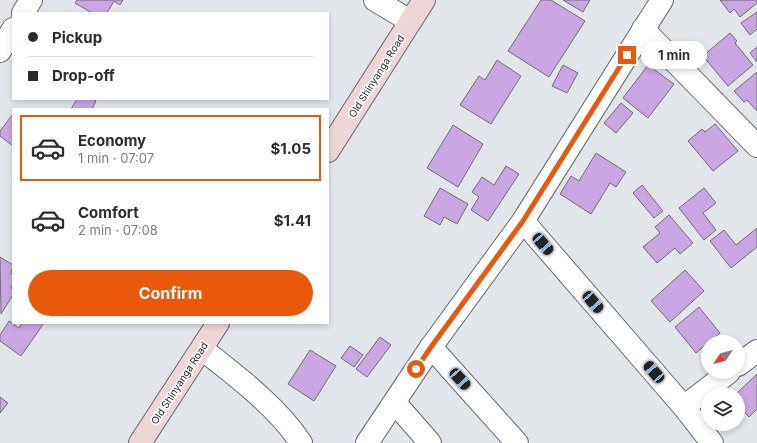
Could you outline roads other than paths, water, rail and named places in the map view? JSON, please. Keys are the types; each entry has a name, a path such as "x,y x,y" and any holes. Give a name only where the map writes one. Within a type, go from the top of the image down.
{"main road":[{"name":"Old Shinyanga Road","path":"329,150 424,0"},
{"name":"Old Shinyanga Road","path":"140,443 217,324"}],"street":[{"path":"24,12 31,0"},
{"path":"375,0 410,21"},
{"path":"368,443 431,347 523,221 662,0"},
{"path":"643,29 757,146"},
{"path":"0,50 12,31"},
{"path":"523,221 684,407 712,443"},
{"path":"431,347 517,443"},
{"path":"202,349 239,379 283,420 301,443"},
{"path":"745,360 757,351"},
{"path":"684,407 720,379"},
{"path":"395,403 430,443"}]}
